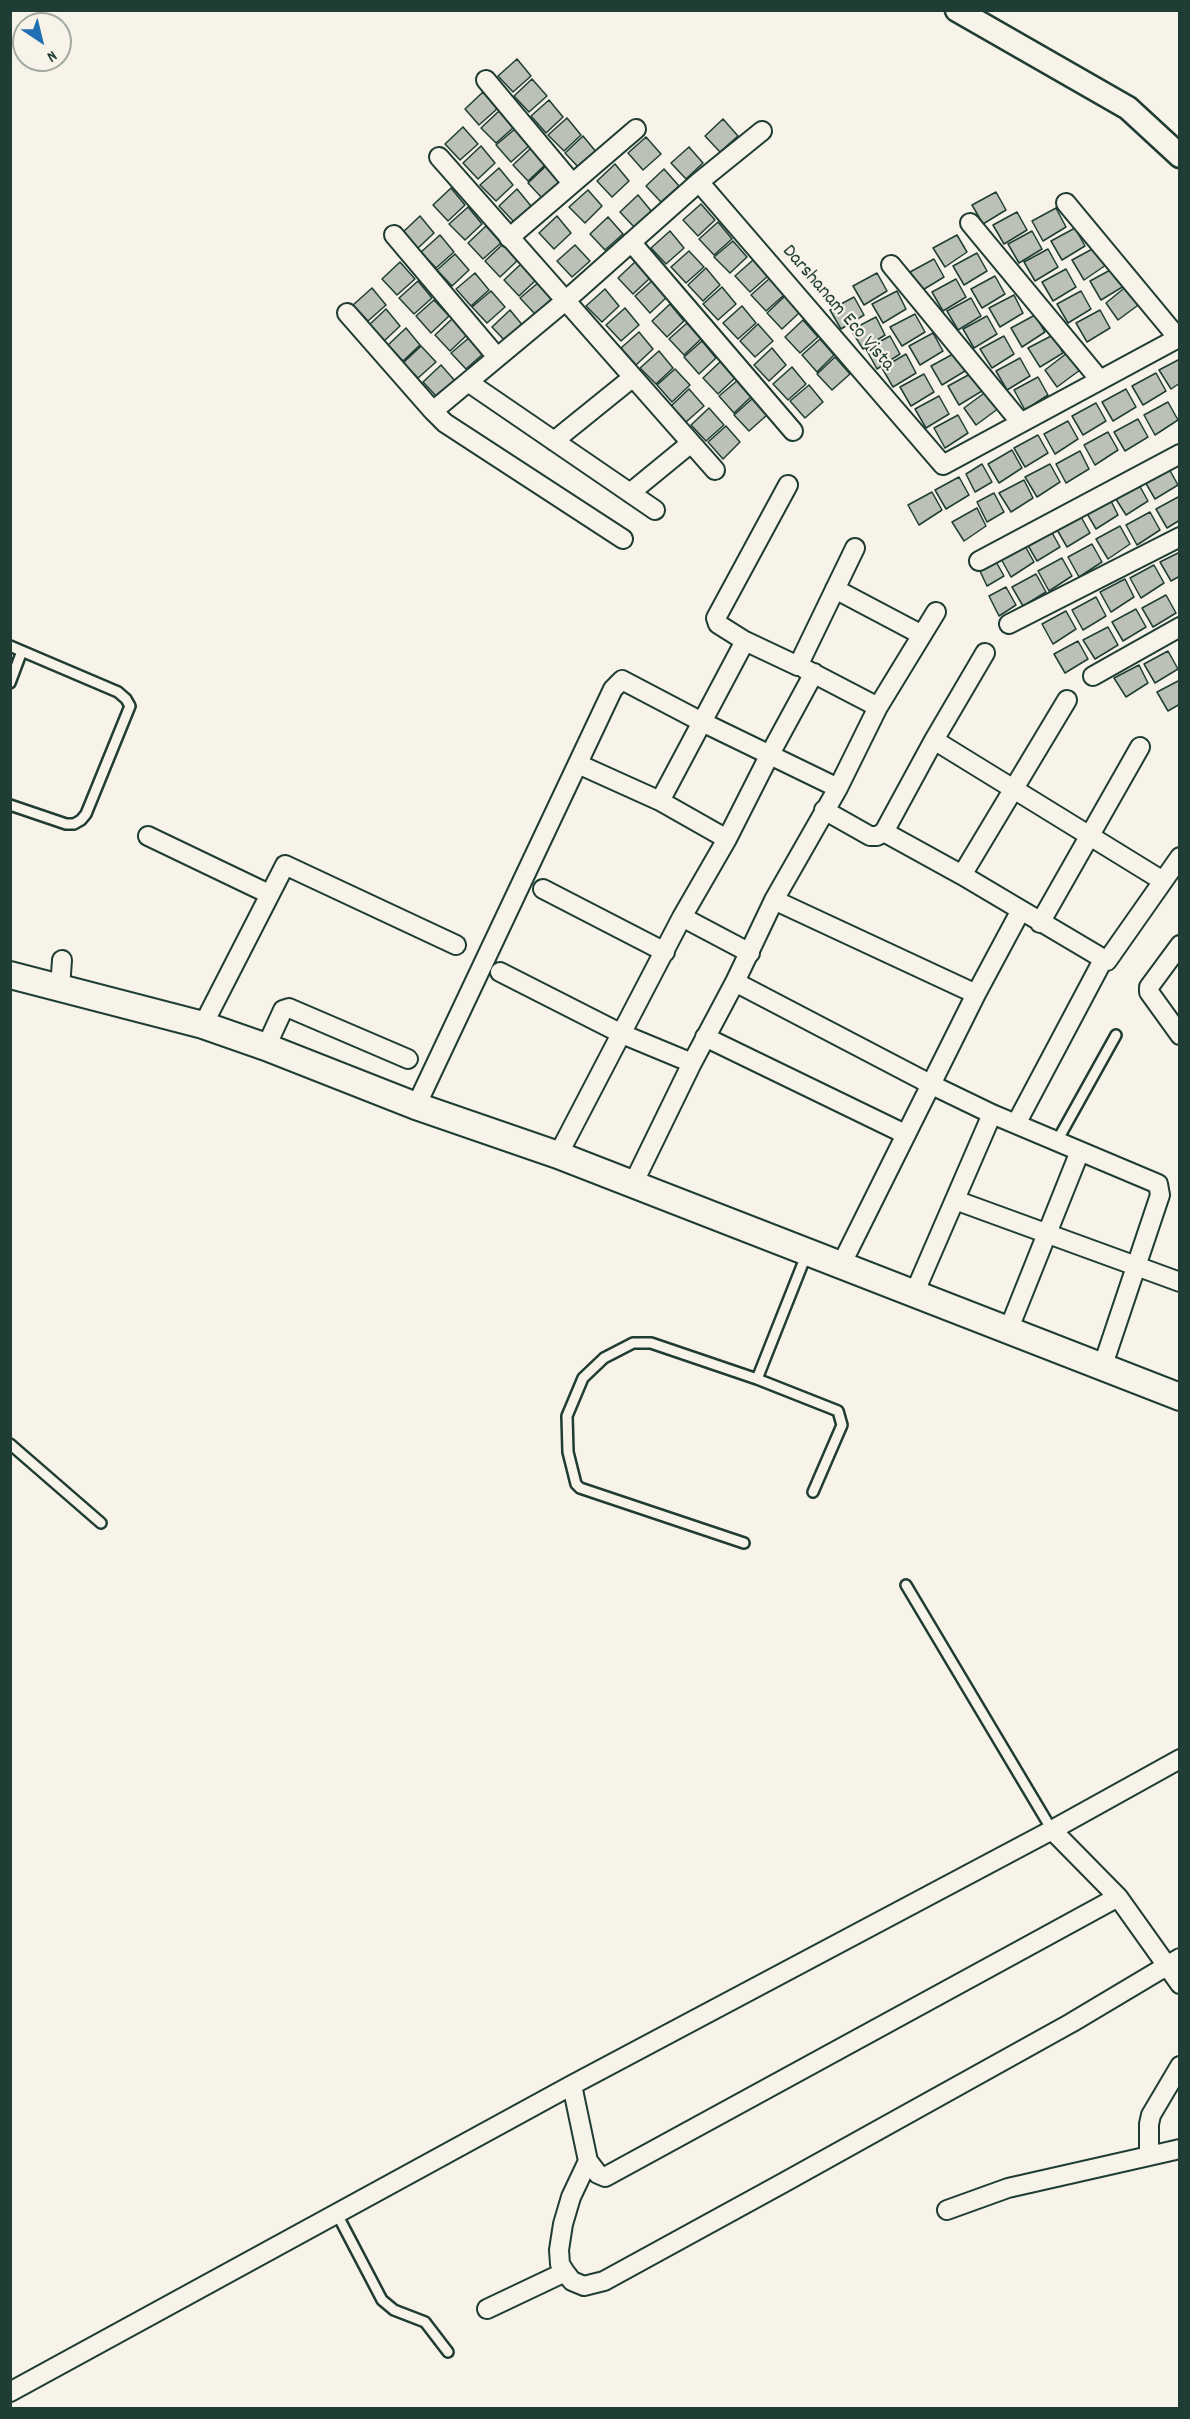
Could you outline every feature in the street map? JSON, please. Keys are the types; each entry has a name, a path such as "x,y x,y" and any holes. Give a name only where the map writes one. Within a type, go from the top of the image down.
{"main road":[{"path":"10,975 203,1025 266,1047 416,1106 558,1155 1179,1397"}],"street":[{"path":"957,10 1128,108 1179,156"},
{"path":"486,80 572,183"},
{"path":"508,238 636,129"},
{"path":"433,411 564,302 699,182 762,131"},
{"path":"439,157 564,302 715,470"},
{"name":"Darshanam Eco Vista","path":"699,182 941,464 946,465 1179,337 1066,203"},
{"path":"970,223 1100,380"},
{"path":"394,236 497,357"},
{"path":"631,242 793,431"},
{"path":"891,265 1021,423"},
{"path":"347,313 445,423 623,539"},
{"path":"554,441 632,378"},
{"path":"468,382 655,510"},
{"path":"630,493 691,443"},
{"path":"979,561 1179,454"},
{"path":"788,485 716,618 718,624 745,641 878,707"},
{"path":"1009,624 1179,537"},
{"path":"558,1155 682,918 728,839 770,754 806,670 835,589 855,548"},
{"path":"835,589 922,635"},
{"path":"633,1184 705,1037 750,953 774,900 838,788 878,707 936,612"},
{"path":"1093,675 1179,627"},
{"path":"660,801 745,641"},
{"path":"824,810 870,836 877,836 884,832 985,653"},
{"path":"416,1106 613,688 622,680 838,788"},
{"path":"962,875 1067,700"},
{"path":"934,740 1015,788 1163,882"},
{"path":"1040,923 1140,747"},
{"path":"578,764 660,801 728,839"},
{"path":"884,832 962,875 1103,960 1110,960 1179,858"},
{"path":"148,836 269,894"},
{"path":"203,1025 283,866 288,865 456,945"},
{"path":"543,889 665,952"},
{"path":"774,900 976,994"},
{"path":"841,1265 905,1134 1021,910"},
{"path":"682,918 750,953"},
{"path":"1179,945 1149,987 1149,992 1179,1035"},
{"path":"60,988 62,960"},
{"path":"1016,1124 1103,960"},
{"path":"500,972 622,1034 692,1063"},
{"path":"735,982 992,1114 1158,1184 1160,1188 1136,1267 1102,1368"},
{"path":"266,1047 283,1010 289,1008 408,1059"},
{"path":"705,1037 905,1134"},
{"path":"914,1294 992,1114"},
{"path":"1008,1331 1080,1151"},
{"path":"955,1200 1179,1282"},
{"path":"10,2392 572,2085 1052,1830 1179,1759"},
{"path":"1052,1830 1118,1897 1173,1962 1179,1984"},
{"path":"572,2085 588,2161 598,2174 605,2177 1118,1897"},
{"path":"588,2161 571,2197 563,2224 559,2250 560,2264 565,2272 572,2281 584,2286 604,2281 1071,2023 1173,1962"},
{"path":"1149,2154 1151,2115 1179,2066"},
{"path":"947,2210 1008,2188 1179,2149"},
{"path":"487,2309 565,2272"}],"lane":[{"path":"10,646 118,692 130,706 86,814 81,820 74,825 66,824 10,805"},
{"path":"10,683 22,651"},
{"path":"1057,1141 1116,1035"},
{"path":"757,1379 808,1253"},
{"path":"744,1543 580,1488 573,1479 568,1452 567,1416 583,1378 604,1358 633,1343 651,1342 757,1379 838,1411 842,1425 813,1492"},
{"path":"10,1444 101,1523"},
{"path":"906,1585 1052,1830"},
{"path":"337,2214 382,2300 393,2310 425,2322 448,2352"}],"building":[{"path":"517,59 531,76 513,92 498,76"},
{"path":"532,79 547,96 529,112 514,96"},
{"path":"483,92 497,109 479,125 465,109"},
{"path":"549,100 563,117 546,133 531,116"},
{"path":"499,111 513,128 496,143 481,128"},
{"path":"567,118 581,135 564,151 548,135"},
{"path":"723,119 738,136 720,152 705,136"},
{"path":"463,127 478,144 460,160 445,144"},
{"path":"515,129 529,146 511,162 496,145"},
{"path":"583,136 597,153 580,169 565,153"},
{"path":"646,137 661,154 643,170 628,153"},
{"path":"481,146 495,163 478,179 463,163"},
{"path":"689,147 703,163 686,179 671,163"},
{"path":"531,148 545,165 528,181 513,165"},
{"path":"615,164 629,181 612,197 597,181"},
{"path":"546,166 561,183 543,199 528,183"},
{"path":"499,168 513,185 496,201 480,185"},
{"path":"664,169 679,186 661,202 646,186"},
{"path":"451,188 465,205 448,221 433,205"},
{"path":"517,189 531,206 514,222 499,206"},
{"path":"588,190 602,206 585,223 569,207"},
{"path":"996,192 1006,210 983,224 972,205"},
{"path":"638,195 652,212 635,228 620,212"},
{"path":"701,204 715,220 698,236 683,220"},
{"path":"468,207 482,224 465,240 449,224"},
{"path":"1056,208 1066,227 1043,241 1032,221"},
{"path":"1017,212 1027,230 1004,244 993,225"},
{"path":"420,216 434,233 417,249 402,233"},
{"path":"557,216 571,233 554,249 539,233"},
{"path":"608,217 623,234 605,250 590,234"},
{"path":"718,222 732,239 714,255 699,239"},
{"path":"486,226 501,243 483,259 468,243"},
{"path":"1075,228 1085,246 1062,260 1051,241"},
{"path":"670,231 684,248 666,264 651,248"},
{"path":"1032,231 1042,249 1019,263 1008,244"},
{"path":"440,235 454,252 436,268 421,252"},
{"path":"957,235 967,252 945,267 933,248"},
{"path":"733,241 747,257 730,273 714,257"},
{"path":"503,244 517,261 500,277 485,261"},
{"path":"575,245 590,261 572,277 557,261"},
{"path":"1096,247 1106,265 1084,280 1072,260"},
{"path":"1048,249 1058,267 1035,281 1024,262"},
{"path":"689,251 704,267 686,283 671,267"},
{"path":"977,253 987,271 964,285 953,266"},
{"path":"455,254 469,270 452,286 437,270"},
{"path":"934,259 944,277 921,291 910,272"},
{"path":"753,260 768,276 750,292 735,276"},
{"path":"636,261 650,278 633,294 618,278"},
{"path":"400,262 415,279 397,295 382,279"},
{"path":"522,263 536,280 519,296 504,280"},
{"path":"706,268 720,285 703,301 688,285"},
{"path":"1114,268 1124,286 1101,300 1090,281"},
{"path":"1066,269 1076,287 1053,301 1042,282"},
{"path":"475,273 489,290 471,306 456,289"},
{"path":"877,273 887,291 864,305 853,286"},
{"path":"995,276 1005,294 982,308 971,289"},
{"path":"770,278 784,295 766,311 751,295"},
{"path":"956,279 966,297 943,311 932,292"},
{"path":"653,280 667,297 650,313 635,296"},
{"path":"418,281 432,298 414,314 399,298"},
{"path":"539,282 553,298 535,314 520,298"},
{"path":"1128,285 1141,303 1118,320 1106,303"},
{"path":"722,287 736,304 718,320 703,304"},
{"path":"372,288 386,305 368,321 353,305"},
{"path":"605,289 619,306 602,322 586,306"},
{"path":"491,291 505,307 487,323 472,307"},
{"path":"897,291 906,309 883,323 872,304"},
{"path":"1081,291 1091,309 1068,323 1057,304"},
{"path":"1014,295 1023,313 1000,327 989,308"},
{"path":"785,296 799,313 782,329 767,313"},
{"path":"854,297 864,315 841,329 830,310"},
{"path":"971,298 981,316 958,330 947,311"},
{"path":"434,300 449,316 431,333 416,316"},
{"path":"670,304 684,321 667,337 652,321"},
{"path":"742,306 756,323 738,339 723,323"},
{"path":"625,308 639,325 621,341 606,325"},
{"path":"386,309 400,326 383,342 368,326"},
{"path":"510,310 524,327 507,343 492,327"},
{"path":"1100,310 1110,328 1087,342 1076,323"},
{"path":"915,314 925,332 902,346 890,327"},
{"path":"1035,315 1045,332 1022,347 1011,328"},
{"path":"987,316 997,334 974,348 963,329"},
{"path":"876,317 885,335 863,349 851,330"},
{"path":"453,318 467,335 450,351 435,335"},
{"path":"803,320 818,337 800,353 785,337"},
{"path":"687,323 701,339 684,355 669,339"},
{"path":"758,324 773,341 755,357 740,341"},
{"path":"406,328 420,345 403,361 388,345"},
{"path":"639,332 653,349 636,365 621,348"},
{"path":"933,333 943,351 920,365 909,346"},
{"path":"1053,335 1063,353 1040,367 1028,348"},
{"path":"890,336 900,354 877,369 866,349"},
{"path":"1004,336 1014,354 992,368 980,349"},
{"path":"470,337 484,353 466,369 451,353"},
{"path":"820,339 834,355 817,372 802,355"},
{"path":"702,341 716,358 699,374 684,357"},
{"path":"421,346 436,362 418,378 403,363"},
{"path":"772,348 786,365 769,381 754,365"},
{"path":"659,351 673,368 656,384 640,368"},
{"path":"955,353 965,371 942,385 931,366"},
{"path":"1067,353 1080,370 1057,387 1045,370"},
{"path":"906,354 916,373 893,387 882,368"},
{"path":"835,357 850,374 832,390 817,374"},
{"path":"1020,358 1030,376 1007,390 996,371"},
{"path":"1180,359 1180,383 1171,389 1159,370"},
{"path":"721,361 735,378 718,394 703,378"},
{"path":"441,365 456,382 438,398 423,382"},
{"path":"792,367 806,384 788,400 773,384"},
{"path":"675,369 690,385 672,402 657,385"},
{"path":"972,373 982,391 959,405 948,386"},
{"path":"1156,373 1166,391 1143,405 1132,386"},
{"path":"924,374 934,392 911,406 900,387"},
{"path":"1038,377 1048,395 1025,410 1014,390"},
{"path":"738,380 752,396 734,413 719,396"},
{"path":"809,385 823,402 805,418 790,401"},
{"path":"689,389 704,406 686,422 671,406"},
{"path":"1126,389 1136,407 1113,421 1102,402"},
{"path":"987,391 999,408 976,425 964,408"},
{"path":"939,396 949,414 926,428 915,409"},
{"path":"753,398 767,415 749,431 734,415"},
{"path":"1168,402 1178,420 1155,435 1144,415"},
{"path":"1096,403 1106,421 1083,435 1072,416"},
{"path":"709,408 724,425 706,441 691,425"},
{"path":"958,415 968,433 945,448 934,428"},
{"path":"1138,419 1148,437 1125,451 1114,432"},
{"path":"1068,421 1078,439 1055,454 1044,434"},
{"path":"726,426 740,442 723,459 708,442"},
{"path":"1108,432 1118,450 1095,465 1084,445"},
{"path":"1038,435 1048,453 1025,467 1014,448"},
{"path":"1012,450 1022,468 999,483 988,464"},
{"path":"1080,451 1089,469 1066,483 1056,464"},
{"path":"982,464 992,482 975,492 966,474"},
{"path":"1050,464 1060,482 1037,497 1025,477"},
{"path":"1168,467 1178,485 1155,499 1144,480"},
{"path":"959,477 969,495 946,509 935,490"},
{"path":"1024,480 1033,498 1011,512 999,493"},
{"path":"1138,483 1148,501 1126,515 1114,496"},
{"path":"932,492 942,510 919,525 908,505"},
{"path":"994,493 1004,512 987,522 977,502"},
{"path":"1180,496 1180,520 1167,528 1156,509"},
{"path":"1109,497 1118,515 1096,529 1085,510"},
{"path":"977,508 986,526 964,541 952,522"},
{"path":"1150,512 1160,530 1137,545 1126,525"},
{"path":"1080,515 1090,533 1067,547 1056,528"},
{"path":"1120,526 1130,544 1108,559 1096,539"},
{"path":"1050,529 1060,547 1037,561 1026,542"},
{"path":"1024,544 1034,562 1011,577 1000,557"},
{"path":"1092,544 1102,562 1079,577 1068,557"},
{"path":"1180,552 1180,576 1171,581 1160,562"},
{"path":"994,558 1004,576 987,586 978,567"},
{"path":"1062,558 1072,576 1049,591 1038,571"},
{"path":"1154,565 1164,583 1141,598 1130,578"},
{"path":"1036,574 1046,592 1023,606 1012,587"},
{"path":"1125,579 1134,597 1111,612 1100,592"},
{"path":"1006,587 1016,605 999,616 989,596"},
{"path":"1166,595 1176,613 1153,627 1142,608"},
{"path":"1096,597 1106,616 1083,630 1072,610"},
{"path":"1136,609 1146,627 1123,641 1112,622"},
{"path":"1066,611 1076,629 1053,644 1042,624"},
{"path":"1108,627 1118,645 1095,659 1083,640"},
{"path":"1078,641 1088,659 1065,673 1054,654"},
{"path":"1168,651 1178,669 1155,683 1144,664"},
{"path":"1139,665 1148,683 1126,697 1114,678"},
{"path":"1180,680 1180,704 1168,711 1157,692"}]}
